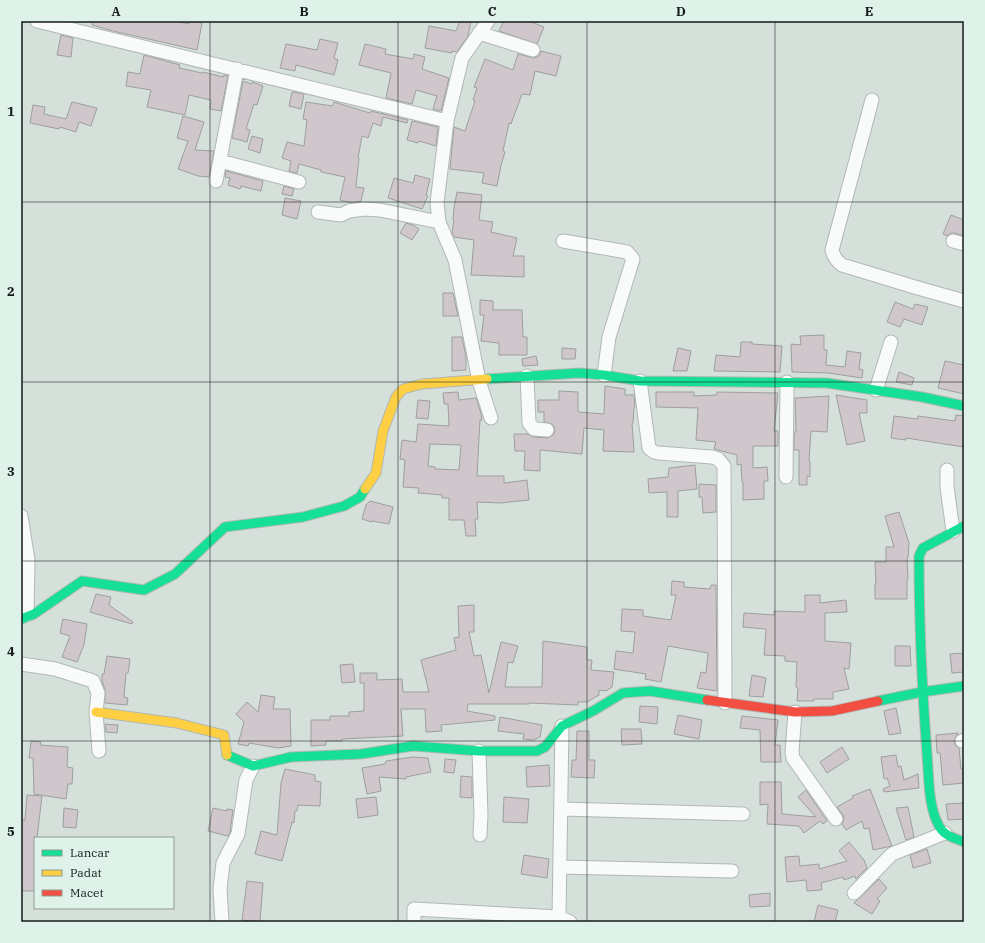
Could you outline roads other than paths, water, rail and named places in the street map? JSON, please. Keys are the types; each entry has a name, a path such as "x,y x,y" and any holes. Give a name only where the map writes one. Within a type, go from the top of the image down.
{"street":[{"path":"37,21 447,121"},
{"path":"488,21 462,58 447,121 437,203 440,222 455,260 479,381 491,418"},
{"path":"479,33 533,50"},
{"path":"216,181 238,69"},
{"path":"872,100 832,250 833,255 842,265 964,301"},
{"path":"220,161 299,182"},
{"path":"318,212 341,215 350,211 364,209 380,210 440,222"},
{"path":"563,242 627,252 633,259 609,337 604,375"},
{"path":"876,390 891,342"},
{"path":"25,616 82,581 144,590 175,574 225,527 302,517 344,506 360,498 376,473 383,430 396,397 402,389 422,384 579,373 604,375 640,381 827,383 922,397 964,406"},
{"path":"527,376 529,423 534,429 548,430"},
{"path":"640,381 649,448 658,453 712,457 718,459 724,466 725,703"},
{"path":"786,477 787,382"},
{"path":"947,470 947,487 959,528 923,548 919,556 922,692 930,793 933,809 939,826 946,833 964,842"},
{"path":"21,516 24,560 25,616"},
{"path":"21,664 55,669 93,681 98,693 96,712 99,751"},
{"path":"96,712 150,719 206,729 224,736 226,755 253,766 291,757 361,754 414,746 479,751 537,750 545,747 562,726 594,711 623,694 650,690 725,703 795,712 832,711 922,692 964,686"},
{"path":"795,712 792,752 793,758 836,819"},
{"path":"414,922 414,909 472,917 565,919 560,867 562,726"},
{"path":"479,751 481,815 480,835"},
{"path":"222,922 220,889 224,864 238,834 246,780 253,766"},
{"path":"562,809 743,814"},
{"path":"854,893 892,854 946,833"},
{"path":"560,867 732,871"}]}
